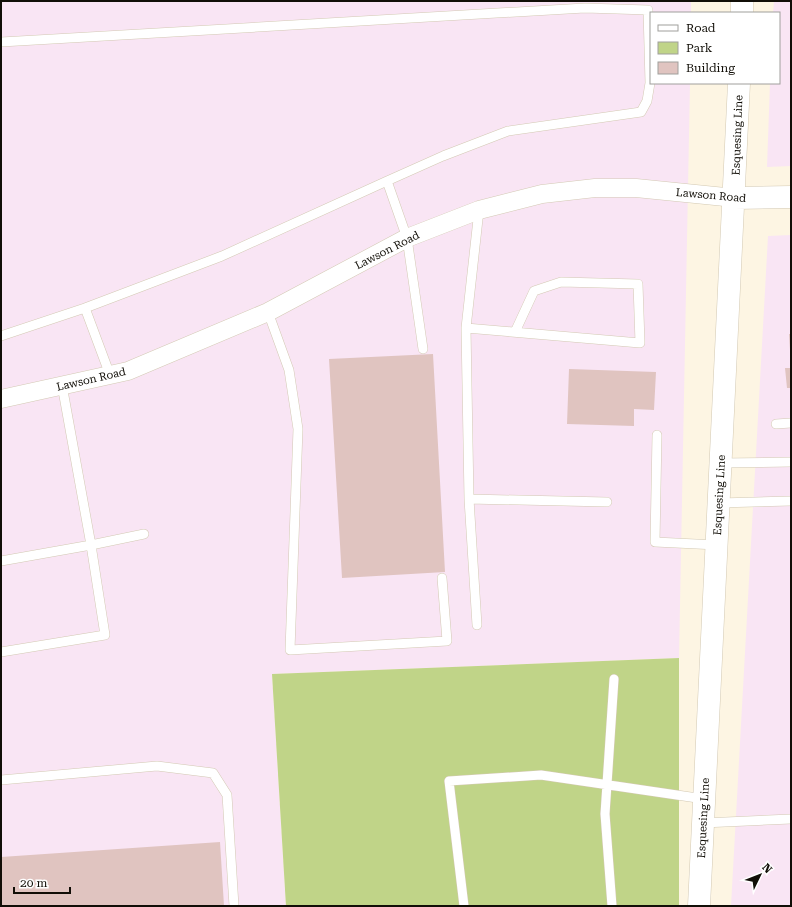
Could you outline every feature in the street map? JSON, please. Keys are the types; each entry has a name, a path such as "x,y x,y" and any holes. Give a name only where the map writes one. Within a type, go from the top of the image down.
{"street":[{"path":"742,1 742,12"},
{"name":"Esquesing Line","path":"699,906 735,198 739,84"},
{"name":"Lawson Road","path":"1,399 128,371 268,312 407,238 479,210 542,194 595,188 636,188 735,198 791,197"}],"lane":[{"path":"1,42 585,8 648,10 650,83 647,101 641,112 508,131 443,156 222,256 85,308 1,336"},
{"path":"387,181 407,238 423,349"},
{"path":"477,625 469,499 466,328 479,210"},
{"path":"466,328 640,343 638,284 561,282 534,291 515,332"},
{"path":"85,308 110,375"},
{"path":"268,312 289,370 298,429 290,650 447,641 442,578"},
{"path":"1,652 105,635 62,385"},
{"path":"776,424 791,423"},
{"path":"657,435 655,542 717,545"},
{"path":"721,463 791,462"},
{"path":"469,499 607,502"},
{"path":"719,503 791,501"},
{"path":"1,561 144,534"},
{"path":"612,906 606,814 614,679"},
{"path":"1,780 157,766 213,773 227,795 234,906"},
{"path":"464,906 449,781 541,775 704,799"},
{"path":"703,823 791,819"}],"shaded area":[{"path":"1,1 691,1 691,12 650,12 650,84 690,84 679,658 272,674 286,906 1,906"},
{"path":"774,1 791,1 791,166 767,167 770,84 780,84 780,12 773,12"},
{"path":"791,235 791,906 731,906 768,236"}],"green space":[{"path":"679,658 679,906 286,906 272,674"}],"building":[{"path":"789,334 791,334 791,350 790,350"},
{"path":"433,354 445,572 342,578 329,359"},
{"path":"785,368 791,368 791,388 787,388"},
{"path":"569,369 656,372 654,410 634,409 634,426 567,424"},
{"path":"220,842 224,906 1,906 1,857"}]}
